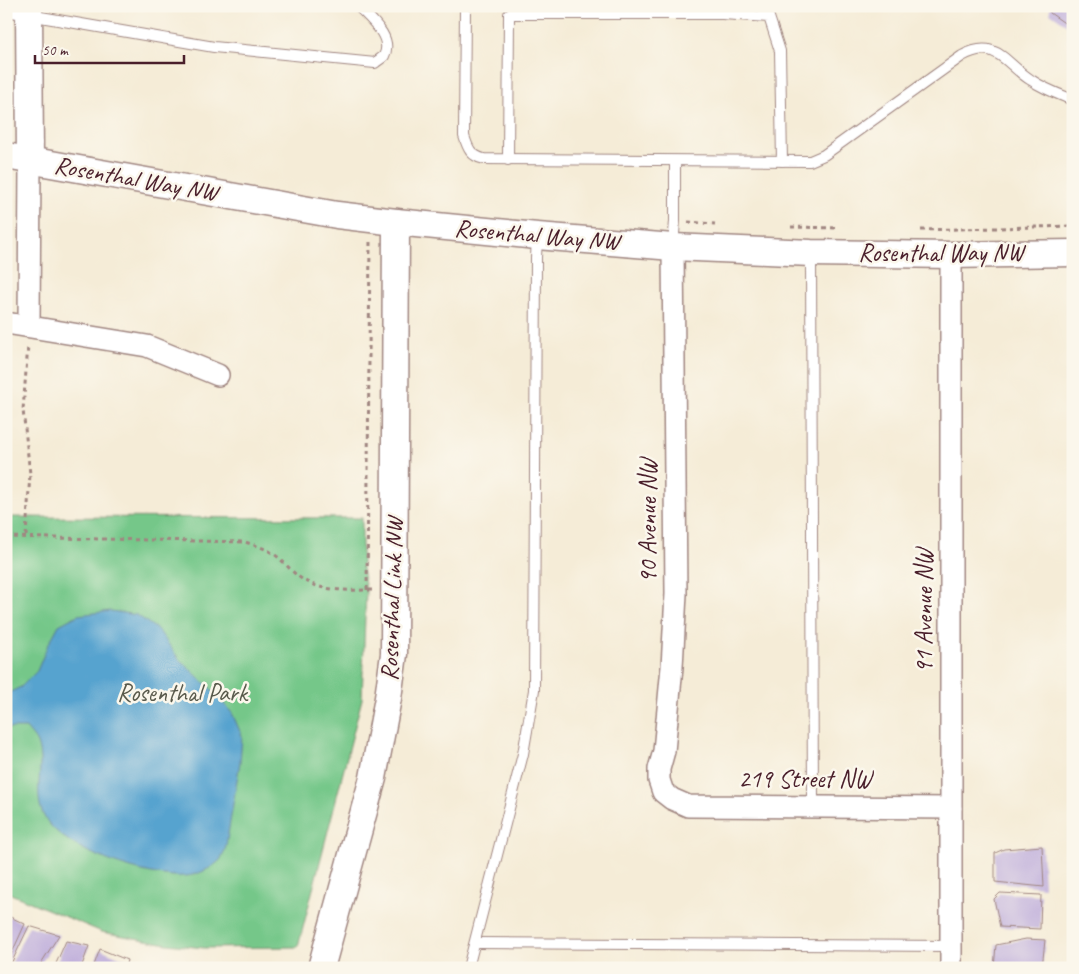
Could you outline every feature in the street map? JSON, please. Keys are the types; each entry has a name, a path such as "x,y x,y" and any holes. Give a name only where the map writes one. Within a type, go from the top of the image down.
{"street":[{"path":"22,10 18,158 29,326"},
{"name":"Rosenthal Way NW","path":"18,158 328,213 396,222 537,236 673,248 811,253 951,254 1073,252"},
{"name":"Rosenthal Link NW","path":"321,968 373,778 382,735 394,654 396,222"},
{"name":"90 Avenue NW","path":"664,792 660,780 660,769 664,751 670,686 676,594 673,248"},
{"name":"91 Avenue NW","path":"951,254 951,968"},
{"path":"6,323 147,346 218,375"},
{"name":"219 Street NW","path":"664,792 672,799 688,806 951,808"}],"lane":[{"path":"22,10 214,47 374,63 384,56 386,47 385,37 358,6"},
{"path":"465,6 464,136 468,149 476,157 484,160 810,161 824,155 962,56 974,50 988,49 996,51 1030,80 1073,100"},
{"path":"508,160 509,14 722,14 769,18 780,51 782,161"},
{"path":"673,248 675,161"},
{"path":"468,968 524,754 534,690 537,236"},
{"path":"811,253 813,807"},
{"path":"475,943 951,946"}],"path":[{"path":"367,590 371,219"},
{"path":"675,221 717,224"},
{"path":"916,230 1073,226"},
{"path":"784,228 841,228"},
{"path":"26,536 30,474 23,410 29,326"},
{"path":"6,537 245,542 263,548 278,556 300,578 310,584 334,589 394,590"}],"green space":[{"name":"Rosenthal Park","path":"6,517 362,518 362,569 366,590 362,699 298,947 204,948 167,944 102,932 6,892"}],"water":[{"path":"111,611 137,615 159,631 179,659 210,688 232,713 242,736 240,762 226,846 217,863 204,871 186,876 151,873 130,868 88,852 70,841 55,830 45,818 41,809 39,799 40,762 36,741 26,728 6,728 6,694 21,687 37,671 59,625 78,615"}],"building":[{"path":"1050,6 1073,6 1073,29 1050,13"},
{"path":"1042,846 1044,887 995,882 995,853 1004,849"},
{"path":"1000,893 1041,895 1040,929 1000,927 994,899"},
{"path":"6,915 25,924 6,966"},
{"path":"29,926 59,935 38,968 9,968"},
{"path":"1026,939 1045,940 1042,968 994,968 996,945"},
{"path":"66,941 89,946 81,968 54,968"},
{"path":"100,949 127,960 125,968 93,968"},
{"path":"196,963 195,968 161,968 161,965"}]}
